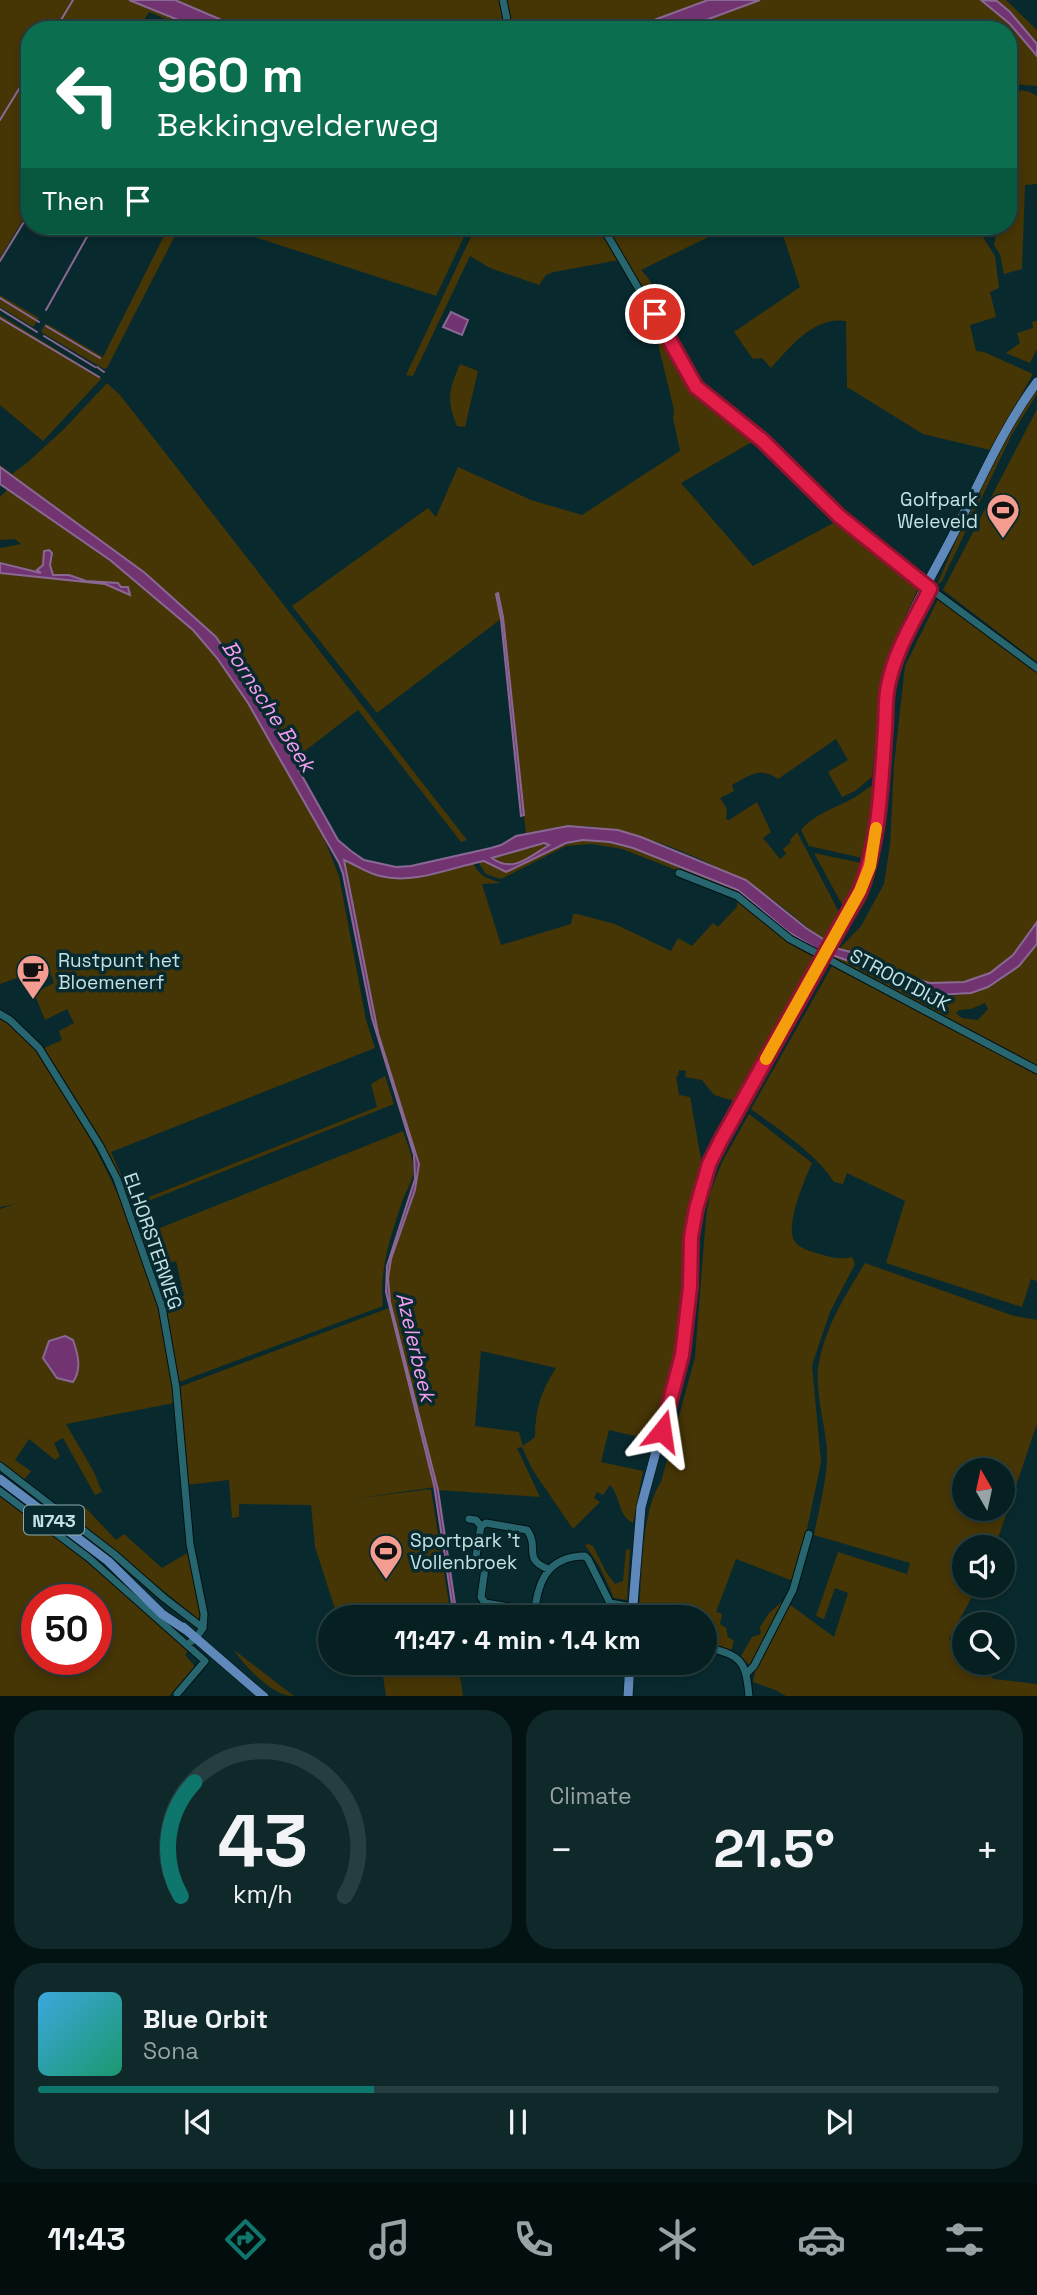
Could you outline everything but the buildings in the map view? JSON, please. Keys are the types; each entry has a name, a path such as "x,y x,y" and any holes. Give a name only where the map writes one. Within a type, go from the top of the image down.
{"main road":[{"path":"635,1605 641,1507 682,1355 690,1287 691,1237 703,1181 721,1140 860,891 870,866 874,846 882,781 887,688 895,658 1011,419 1037,382"},
{"name":"N743","path":"0,1479 82,1540 127,1578 149,1591 186,1630 192,1641 264,1696"},
{"path":"628,1696 629,1675"}],"street":[{"path":"503,0 507,21"},
{"path":"607,235 696,387 762,440 839,516 928,587 1037,668"},
{"name":"STROOTDIJK","path":"679,873 737,896 781,934 1037,1070"},
{"name":"ELHORSTERWEG","path":"0,1014 39,1048 100,1146 117,1180 145,1254 162,1307 176,1387 190,1544 203,1605 203,1628"},
{"path":"0,1466 114,1554 163,1598 203,1628 189,1648 205,1661 177,1695"},
{"path":"0,1491 89,1558 180,1639 192,1641"},
{"path":"469,1519 476,1520 481,1526 477,1556 485,1568 481,1597 485,1603 496,1605"},
{"path":"481,1526 486,1523 527,1530 531,1534 534,1560 548,1569"},
{"path":"747,1673 754,1666 793,1590 809,1535"},
{"path":"537,1605 548,1569 578,1556 585,1556 610,1603 614,1605"},
{"path":"717,1650 739,1660 747,1673 749,1696"}],"shaded area":[{"path":"0,0 129,0 181,21 170,21 149,12 144,21 21,21 21,223 0,258"},
{"path":"129,0 175,0 224,21 181,21"},
{"path":"175,0 501,0 504,21 224,21"},
{"path":"506,0 708,0 651,21 510,21"},
{"path":"708,0 760,0 703,21 651,21"},
{"path":"760,0 981,0 1006,21 703,21"},
{"path":"981,0 997,1 1010,12 1037,44 1037,56 1017,32 1017,21 1006,21"},
{"path":"996,0 1006,0 1037,30 1037,44 1010,12"},
{"path":"1017,32 1037,56 1037,86 1017,84"},
{"path":"1020,90 1037,96 1037,184 1025,185 1022,269 1004,274 1000,254 994,245 996,235 1017,235 1017,100"},
{"path":"164,235 175,235 107,368 104,369 41,332 45,324 51,326 103,357"},
{"path":"249,235 465,235 436,296"},
{"path":"472,235 605,235 619,260 554,272 546,275 539,285 490,268 470,256 413,376 406,375"},
{"path":"611,235 713,235 641,270 657,295 655,300 651,300"},
{"path":"783,235 982,235 995,256 999,288 990,292 996,317 970,325 976,351 1033,374 990,450 923,434 847,387 846,321 823,323 813,328 771,368 762,358 753,359 734,332 800,287"},
{"path":"0,295 39,318 33,327 0,307"},
{"path":"451,312 468,320 462,335 443,327"},
{"path":"0,315 102,378 43,441 0,405"},
{"path":"1037,321 1037,349 1030,363 1006,353 1020,343 1017,333 1033,328 1032,322"},
{"path":"658,324 690,383 757,439 681,483 753,566 839,520 920,584 887,661 872,777 855,791 842,797 828,772 848,760 836,739 778,779 766,773 755,774 732,785 734,791 720,798 727,809 726,819 729,820 757,802 771,832 763,838 780,859 786,854 783,849 797,832 841,916 826,941 774,900 745,882 671,847 617,831 591,827 562,826 526,834 503,613 496,594 501,619 377,713 292,606 428,508 436,517 458,467 531,500 582,515 680,451 673,418 674,410 654,327"},
{"path":"460,364 478,371 465,427 457,426 450,401 451,388"},
{"path":"107,383 120,395 467,840 461,842 358,710 293,760 241,670 216,637 145,573 0,467 12,474 28,462 64,429"},
{"path":"1037,384 1037,394 1012,434 942,581 937,585 968,512 1014,419"},
{"name":"Golfpark Weleveld","path":"1037,409 1037,662 943,590"},
{"path":"0,467 145,573 216,637 260,701 338,840 364,860 396,867 411,866 491,848 516,836 568,826 618,830 746,880 806,928 839,949 863,955 905,976 930,983 964,982 990,973 1013,955 1037,922 1037,944 1019,966 988,987 971,993 936,995 910,990 855,963 820,951 787,931 738,890 633,848 610,842 583,840 566,843 506,872 484,861 419,877 393,878 371,873 344,860 378,1033 419,1164 415,1190 391,1259 388,1278 390,1302 438,1490 455,1605 452,1605 434,1485 386,1292 387,1266 415,1179 414,1155 372,1018 343,874 248,703 217,658 193,630 110,560 0,484","holes":["544,843 549,845 514,864 492,858"]},
{"path":"9,488 110,560 161,601 193,630 217,658 248,703 321,831 339,876 366,1020 375,1048 111,1152 122,1177 118,1177 95,1133 42,1049 62,1040 59,1031 74,1023 67,1009 45,1020 34,993 54,983 44,957 25,964 28,974 0,984 0,573 105,584 129,594 118,583 53,575 50,564 53,557 44,562 42,573 0,563 0,548 21,544 15,539 0,540 0,497"},
{"path":"49,550 52,553 50,565 53,575 118,583 121,587 128,587 130,595 105,584 0,573 0,563 41,573 37,570 43,565 44,551"},
{"path":"498,593 503,617 524,815 521,816 501,619 496,594"},
{"path":"939,597 1037,670 1037,922 1015,952 996,969 971,980 944,984 917,981 864,956 839,949 861,926 884,884 890,845 894,765 905,666"},
{"path":"874,785 867,859 809,846 801,830 807,824"},
{"path":"583,840 610,842 633,848 738,890 787,931 820,951 783,933 738,894 622,849 592,844 566,846 501,879 486,874 478,862 484,861 506,872 552,848"},
{"path":"544,843 550,845 514,864 492,858"},
{"path":"814,853 866,864 845,910"},
{"path":"876,855 874,879 865,902 859,913 834,941 870,879"},
{"path":"343,859 371,874 452,869 473,863 481,874 501,883 482,884 501,945 571,924 573,914 577,914 615,924 671,951 678,938 692,946 713,923 718,927 737,907 737,899 815,956 734,1101 714,1095 702,1080 685,1077 686,1071 679,1070 676,1076 679,1095 690,1097 701,1159 689,1223 684,1312 652,1440 609,1430 601,1462 643,1471 633,1523 624,1515 610,1485 603,1495 597,1492 594,1498 600,1502 573,1529 532,1469 522,1447 517,1448 540,1497 438,1490 390,1302 388,1278 391,1259 416,1190 419,1164 378,1033","holes":["481,1351 556,1368 540,1401 535,1437 523,1446 519,1432 475,1426"]},
{"path":"1037,944 1037,1066 833,958 861,966 908,989 944,996 962,994 997,982 1026,959","holes":["985,1003 988,1009 978,1020 962,1018 956,1013"]},
{"path":"832,966 1037,1074 1037,1281 1031,1279 1022,1307 886,1263 905,1201 847,1173 843,1184 834,1182 808,1152 751,1109"},
{"path":"0,1016 32,1045 39,1055 89,1136 110,1178 145,1264 168,1355 174,1403 66,1424 94,1472 102,1492 95,1495 63,1438 54,1443 60,1456 55,1460 29,1439 15,1460 31,1471 24,1480 0,1461 0,1209 15,1204 0,1207","holes":["73,1340 78,1364 49,1368 43,1357 45,1349"]},
{"path":"385,1076 394,1104 138,1205 136,1202 377,1107 371,1084"},
{"path":"749,1114 812,1163 794,1215 792,1235 795,1242 823,1255 852,1257 855,1264 830,1312 812,1365 821,1462 793,1581 736,1559 717,1609 717,1605 640,1605 646,1527 695,1357 706,1217 710,1193 722,1162"},
{"path":"403,1131 412,1158 413,1174 387,1252 383,1306 179,1382 163,1302 184,1296 176,1261 153,1269 140,1236"},
{"path":"865,1263 1014,1316 1037,1320 1037,1424 1015,1488 1015,1458 952,1458 952,1521 1004,1521 999,1535 952,1535 952,1598 971,1598 964,1612 952,1612 952,1634 949,1639 952,1642 952,1675 989,1675 994,1679 1037,1684 1037,1696 786,1696 753,1682 755,1671 789,1604 834,1637 848,1593 835,1588 824,1619 816,1616 838,1552 907,1574 910,1563 814,1535 827,1461 818,1370 830,1327"},
{"path":"389,1308 436,1487 352,1499 431,1489 449,1605 334,1605 315,1547 311,1505 239,1504 239,1517 232,1518 229,1480 186,1485 179,1387"},
{"path":"65,1336 73,1340 78,1356 78,1372 73,1382 57,1378 43,1358 49,1341"},
{"path":"0,1494 102,1574 189,1649 185,1655 195,1669 169,1696 0,1696"},
{"path":"84,1506 116,1540 124,1534 162,1568 189,1552 203,1623 73,1517"},
{"path":"585,1545 593,1546 615,1584 623,1581 626,1550 630,1549 627,1600 614,1598 600,1567"},
{"path":"784,1600 750,1666 741,1656 752,1637 761,1634 760,1627 769,1613"},
{"path":"717,1612 722,1614 720,1624 734,1641 731,1651 717,1647"},
{"path":"234,1650 294,1696 285,1695 269,1686 252,1672"},
{"path":"383,1675 460,1675 463,1696 386,1696"}],"waterway":[{"path":"60,21 73,0"},
{"path":"0,120 21,86"},
{"path":"0,261 21,227"},
{"path":"46,310 88,235"},
{"path":"0,298 39,322"},
{"path":"0,309 37,332"},
{"path":"0,318 99,377"},
{"path":"46,326 100,358"},
{"path":"44,336 95,367"},
{"path":"97,367 104,372"}],"slow traffic":[{"path":"766,1059 860,891 870,866 876,828"}],"place":[{"name":"Golfpark Weleveld","path":"1003,540"},
{"name":"Rustpunt het Bloemenerf","path":"33,1001"},
{"name":"Sportpark 't Vollenbroek","path":"386,1581"}],"route":[{"path":"655,314 696,387 762,440 839,516 930,589 900,646 887,688 882,781 870,866 860,891 721,1140 703,1181 691,1237 690,1287 682,1355 662,1431"}],"water label":[{"name":"Bornsche Beek","path":"269,706"},
{"name":"Azelerbeek","path":"416,1347"}]}
